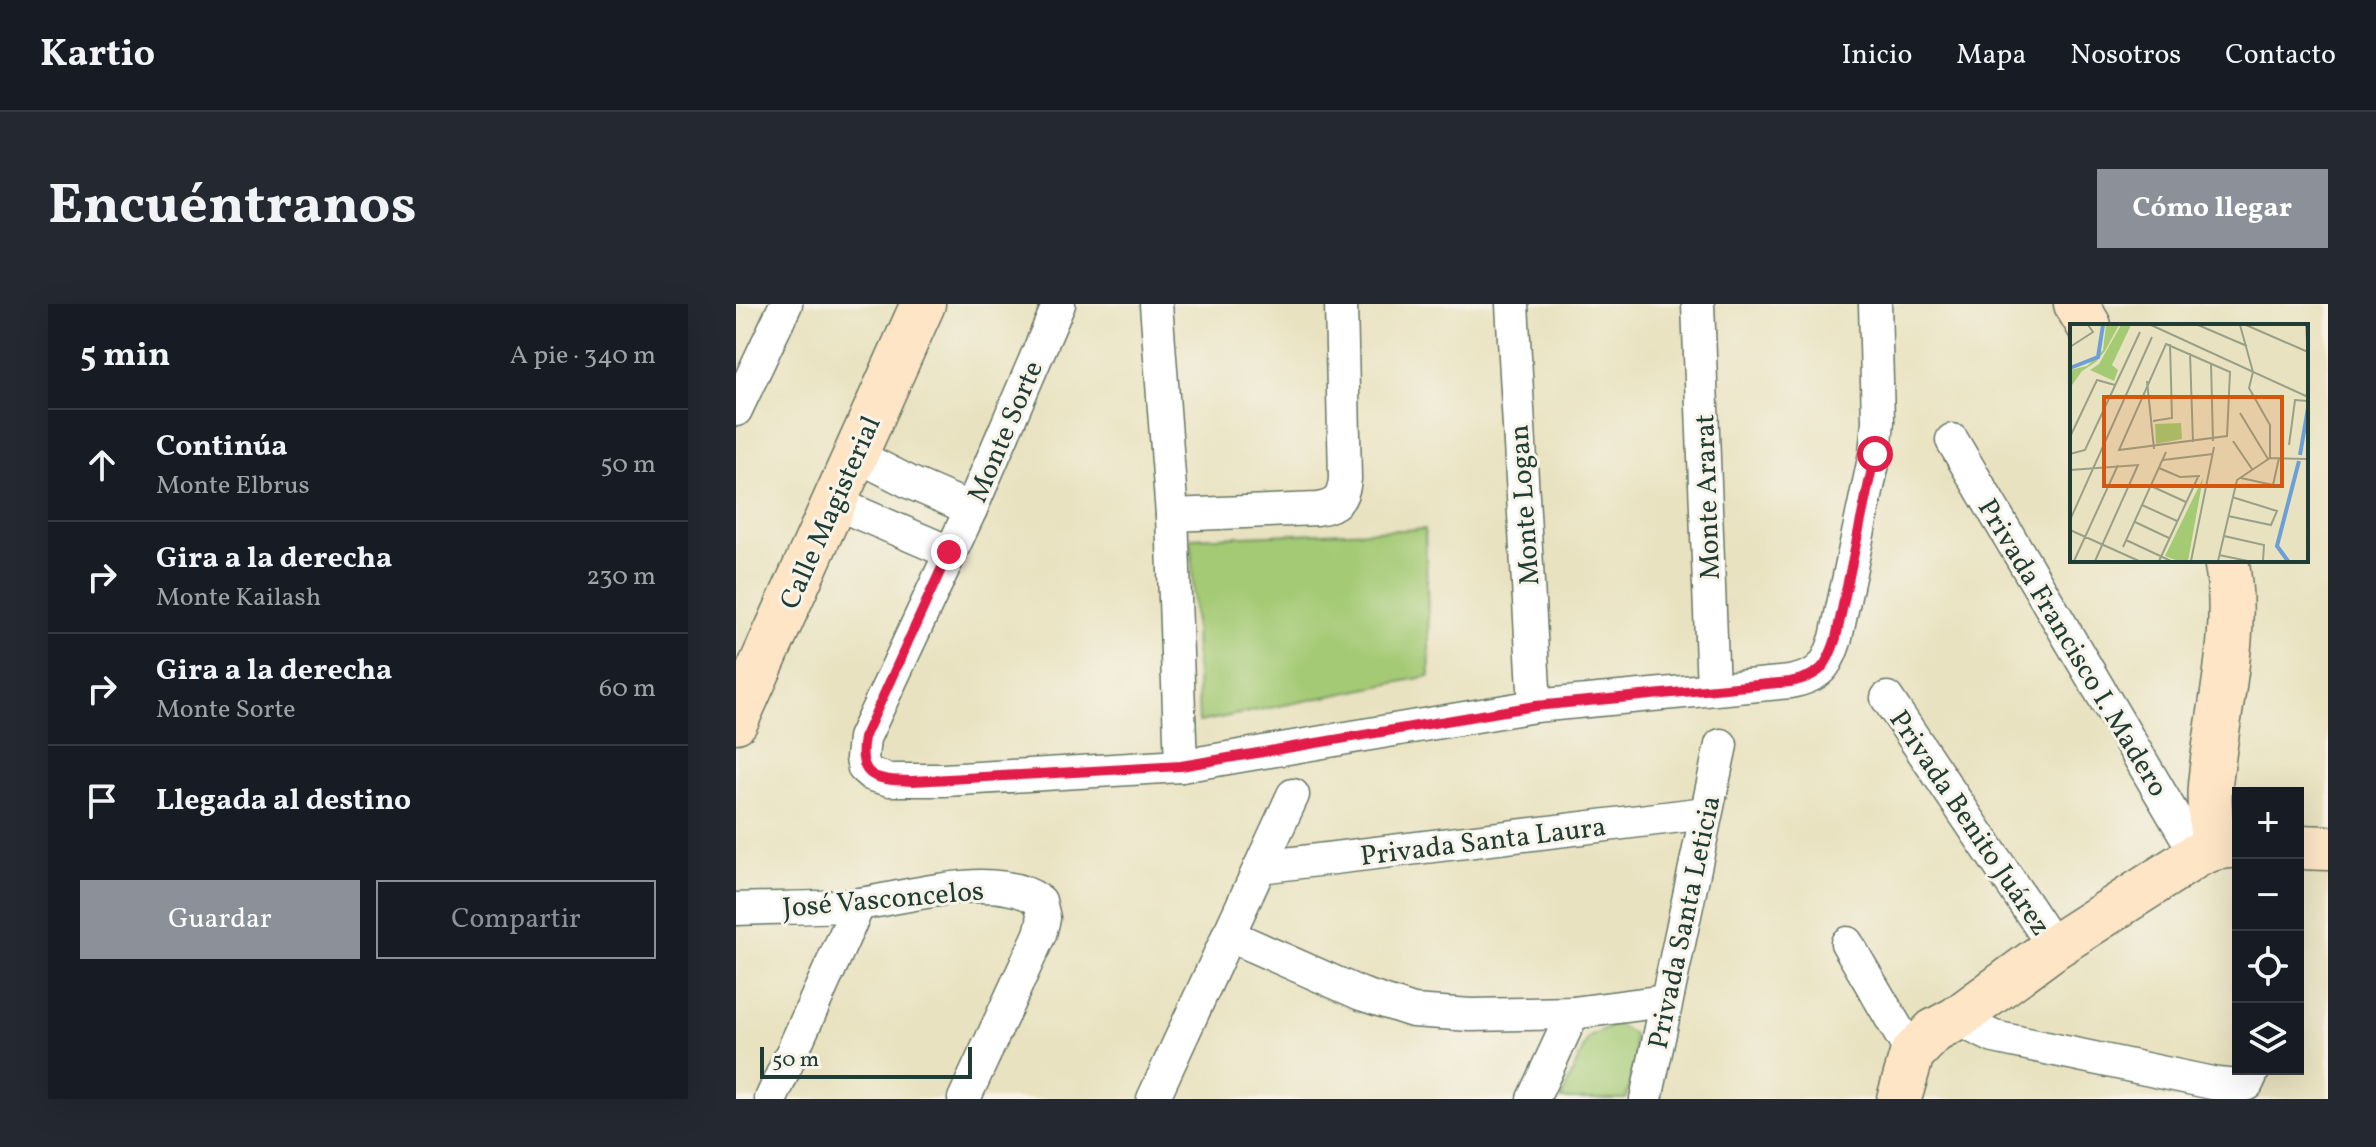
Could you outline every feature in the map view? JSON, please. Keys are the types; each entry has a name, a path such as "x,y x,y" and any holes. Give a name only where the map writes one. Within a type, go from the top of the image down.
{"street":[{"path":"736,410 786,304"},
{"name":"Calle Magisterial","path":"736,721 923,304"},
{"name":"Monte Sorte","path":"1059,304 971,509 864,738 864,768 872,775 890,780 944,780 1181,766"},
{"path":"1156,304 1172,515 1181,766 1535,706 1790,682 1816,675 1826,664 1836,638 1875,454 1878,421 1875,304"},
{"path":"1172,515 1317,509 1334,505 1341,499 1345,479 1341,304"},
{"name":"Monte Logan","path":"1512,304 1535,706"},
{"name":"Monte Ararat","path":"1698,304 1713,689"},
{"path":"2076,304 2088,324"},
{"name":"Privada Francisco I. Madero","path":"1952,440 2217,849"},
{"path":"854,454 971,509"},
{"path":"833,502 949,552"},
{"path":"1899,1099 1912,1054 1934,1031 1956,1019 2054,947 2217,849 2210,787 2226,671 2229,602 2226,562"},
{"name":"Privada Benito Juárez","path":"1887,698 2054,947"},
{"name":"Privada Santa Leticia","path":"1646,1099 1721,745"},
{"path":"1153,1099 1293,795"},
{"name":"Privada Santa Laura","path":"1260,867 1706,813"},
{"path":"2304,847 2328,848"},
{"name":"José Vasconcelos","path":"736,909 859,904 925,890 1009,888 1021,890 1040,901 1044,918 1040,934 964,1099"},
{"path":"771,1099 859,904"},
{"path":"1228,935 1361,994 1413,1011 1471,1015 1573,1013 1665,1001"},
{"path":"1847,943 1912,1054"},
{"path":"1533,1099 1573,1013"},
{"path":"1956,1019 1994,1037 2217,1084 2240,1086 2247,1084 2251,1075"}],"green space":[{"path":"1425,529 1430,676 1199,722 1191,538"},
{"path":"1616,1024 1633,1034 1635,1059 1626,1099 1561,1099 1588,1038"}],"route":[{"path":"949,552 864,738 864,768 872,775 890,780 913,781 1181,766 1535,706 1790,682 1816,675 1826,664 1836,638 1875,454"}]}
